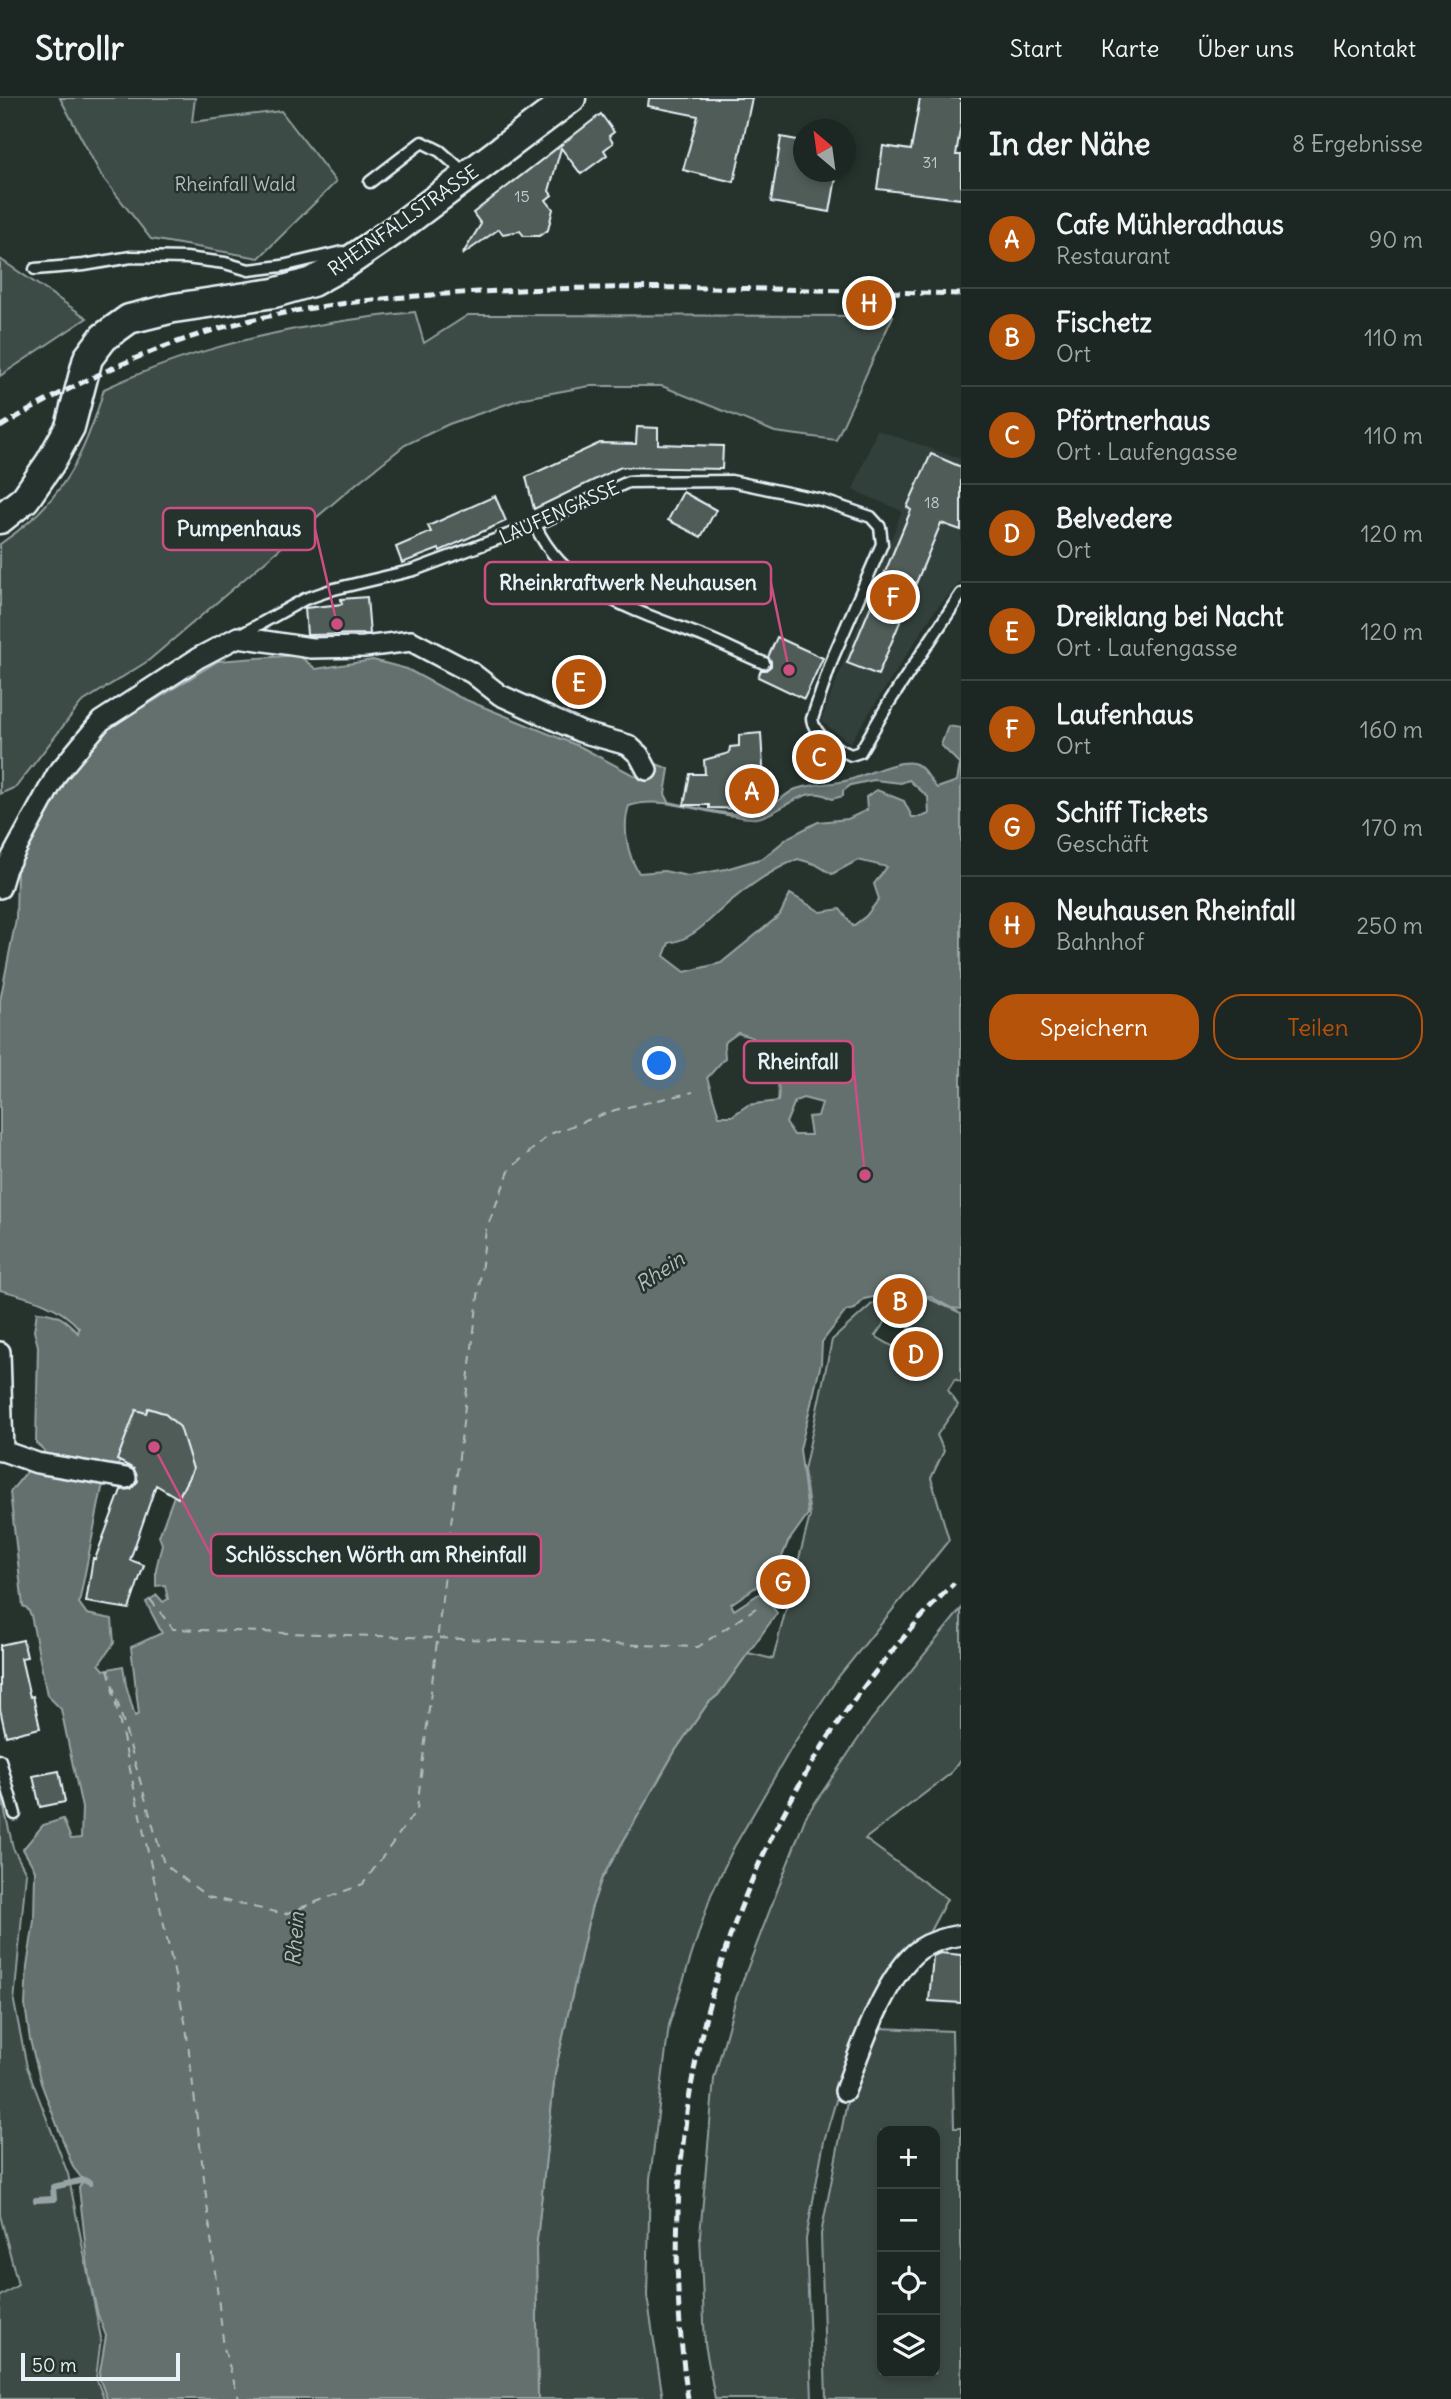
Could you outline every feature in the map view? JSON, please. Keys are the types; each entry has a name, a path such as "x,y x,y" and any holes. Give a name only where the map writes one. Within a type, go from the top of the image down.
{"street":[{"name":"RHEINFALLSTRASSE","path":"0,519 25,499 50,463 70,427 88,358 104,337 129,319 274,293 312,282 348,262 571,98"},
{"path":"0,888 6,868 57,774 101,721 198,658 238,636 311,648 365,647 411,641 472,673 500,695 581,732 628,745 639,755 647,770"},
{"path":"0,1352 1,1451 37,1464 126,1478"},
{"path":"845,2091 874,2018 900,1969 921,1949 961,1935"}],"lane":[{"path":"370,182 422,142 439,150 468,175"},
{"path":"35,269 84,265 131,257 159,257 225,263 249,270 282,266 342,252 348,262"},
{"name":"LAUFENGASSE","path":"238,636 305,599 334,589 414,570 535,525 628,482 731,481 821,500 871,517 880,527 882,544 833,657 812,719 814,728 822,738 851,755 860,752 890,701 961,594"},
{"path":"535,525 558,562 587,584 633,611 705,637 764,663"},
{"path":"0,1760 15,1814"}],"shaded area":[{"path":"877,430 961,459 961,581 936,609 850,743 821,721 902,511 853,490"}],"green space":[{"name":"Rheinfall Wald","path":"60,98 195,98 192,122 281,111 336,182 259,258 151,239 101,175"},
{"path":"0,259 87,318 0,376"},
{"path":"415,312 424,343 468,315 893,316 836,440 775,432 662,386 590,386 524,398 449,424 405,445 148,661 81,703 16,787 0,794 0,544 39,512 67,477 88,437 104,389 179,359 256,337 335,322"},
{"path":"925,1297 961,1313 961,1382 955,1379 948,1390 958,1405 937,1435 944,1451 931,1478 949,1540 839,1676 796,1740 734,1847 711,1895 669,2025 650,2179 647,2296 663,2399 538,2399 536,2249 555,2073 591,1909 601,1880 675,1751 708,1703 718,1695 748,1653 773,1659 810,1516 804,1470 832,1340 872,1304 885,1302 885,1322 875,1336 899,1350"},
{"path":"961,1609 961,1759 950,1774 865,1839 947,1899 929,1933 902,1950 854,2040 824,2141 806,2239 812,2399 715,2399 705,2344 700,2235 714,2079 736,1998 806,1816 871,1720"},
{"path":"0,1789 13,1848 26,1873 14,2002 27,2067 68,2174 101,2338 96,2378 104,2399 0,2399 0,2296 18,2285 0,2215"},
{"path":"878,2028 952,2031 954,2128 961,2128 961,2399 826,2399 821,2234 847,2102"}],"water":[{"name":"Rhein","path":"298,655 316,669 373,660 407,669 459,697 581,747 635,776 644,778 654,763 669,769 665,794 669,802 734,814 761,812 796,789 849,780 902,763 919,766 937,788 957,781 960,764 941,745 948,726 961,728 961,1309 951,1308 929,1296 888,1294 864,1299 855,1309 846,1311 822,1342 821,1363 800,1449 808,1514 788,1542 775,1574 731,1604 734,1610 762,1592 777,1613 675,1751 601,1880 591,1909 555,2073 536,2249 538,2399 107,2399 99,2377 106,2336 89,2276 79,2188 83,2180 73,2167 41,2083 30,2040 25,2005 34,1921 35,1870 23,1849 43,1825 63,1819 71,1839 81,1838 82,1808 61,1709 47,1695 31,1615 23,1606 10,1492 29,1469 41,1470 44,1450 36,1443 38,1346 34,1331 37,1312 59,1317 78,1333 79,1328 53,1308 0,1290 0,1001 16,919 17,871 28,842 74,762 109,723 152,702 218,661","holes":["874,780 901,783 909,780 928,797 929,814 912,817 904,801 877,790 866,797 867,810 848,819 818,822 789,837 763,858 688,876 664,871 639,873 629,849 626,832 629,806 655,802 757,818 803,796 822,794 832,799 843,796 843,791 851,785","798,859 815,864 832,874 858,860 887,867 874,884 879,899 866,916 853,926 840,909 821,912 790,894 780,915 721,963 685,972 664,956 669,943 696,932 732,900 772,872","738,1033 761,1044 774,1067 778,1101 748,1105 732,1116 719,1116 707,1078 725,1058 724,1043","803,1098 822,1103 818,1116 808,1117 811,1135 794,1135 786,1123 795,1101","149,1408 160,1412 175,1424 193,1469 179,1497 174,1496 159,1536 162,1544 156,1569 156,1586 165,1585 168,1599 163,1602 157,1595 146,1602 162,1633 131,1647 139,1714 135,1716 123,1666 104,1670 99,1664 114,1643 112,1619 87,1614 79,1603 102,1488 120,1462 117,1460 136,1411 146,1413"]}],"building":[{"path":"649,98 752,98 734,182 683,170 698,116 648,106"},
{"path":"920,98 961,98 961,124 956,155 961,155 961,199 877,189 883,146 911,150"},
{"path":"601,114 614,132 609,136 613,143 604,150 607,155 581,174 561,148 549,191 552,195 546,200 553,209 548,230 539,236 524,236 520,231 503,234 499,229 462,255 481,224 473,213"},
{"path":"781,137 793,139 793,182 835,182 830,212 771,202"},
{"path":"637,427 658,428 658,444 723,446 722,469 621,467 534,509 526,477 600,443 636,444"},
{"path":"931,454 961,467 961,530 941,523 878,675 847,663 911,510 907,507"},
{"path":"683,492 716,510 701,537 668,520"},
{"path":"495,496 506,521 440,551 439,549 402,563 396,547 431,532 428,526"},
{"path":"367,597 370,634 307,635 305,608 342,604 341,599"},
{"path":"777,637 823,658 804,699 758,677 761,670 771,666 768,657"},
{"path":"761,733 765,802 754,802 750,809 684,805 690,774 705,774 704,760 729,753 730,747 739,746 739,735"},
{"path":"812,740 838,757 827,774 801,757"},
{"path":"148,1408 164,1413 180,1427 193,1469 178,1498 156,1485 130,1560 144,1565 129,1609 86,1602 93,1558 95,1559 121,1490 131,1489 138,1481 134,1469 117,1460 136,1410 146,1413"},
{"path":"23,1640 27,1657 21,1658 40,1728 6,1736 0,1709 0,1645"},
{"path":"59,1771 65,1802 40,1807 33,1776"},
{"path":"940,1953 961,1955 961,2003 929,2001 933,1956"}],"waterway":[{"path":"36,2200 54,2199 53,2187 84,2180 90,2183"}],"ferry route":[{"path":"108,1669 164,1864 208,1897 285,1914 363,1884 417,1809 486,1230 510,1169 550,1134 615,1110 693,1092"},
{"path":"150,1599 173,1629 698,1647 759,1606"},
{"path":"112,1687 186,2026 224,2348 239,2399"}],"railway":[{"path":"0,427 101,374 180,341 274,315 342,304 445,294 599,288 961,294"},
{"path":"688,2399 678,2285 680,2174 695,2065 722,1959 762,1857 814,1760 878,1669 954,1583"}],"place":[{"name":"Neuhausen Rheinfall","path":"869,303"},
{"name":"Laufenhaus","path":"893,597"},
{"name":"Pumpenhaus","path":"337,624"},
{"name":"Rheinkraftwerk Neuhausen","path":"789,670"},
{"name":"Dreiklang bei Nacht","path":"579,682"},
{"name":"Pförtnerhaus","path":"819,757"},
{"name":"Cafe Mühleradhaus","path":"752,791"},
{"name":"Rheinfall","path":"865,1175"},
{"name":"Fischetz","path":"900,1301"},
{"name":"Belvedere","path":"916,1354"},
{"name":"Schlösschen Wörth am Rheinfall","path":"154,1447"},
{"name":"Schiff Tickets","path":"783,1582"}]}
